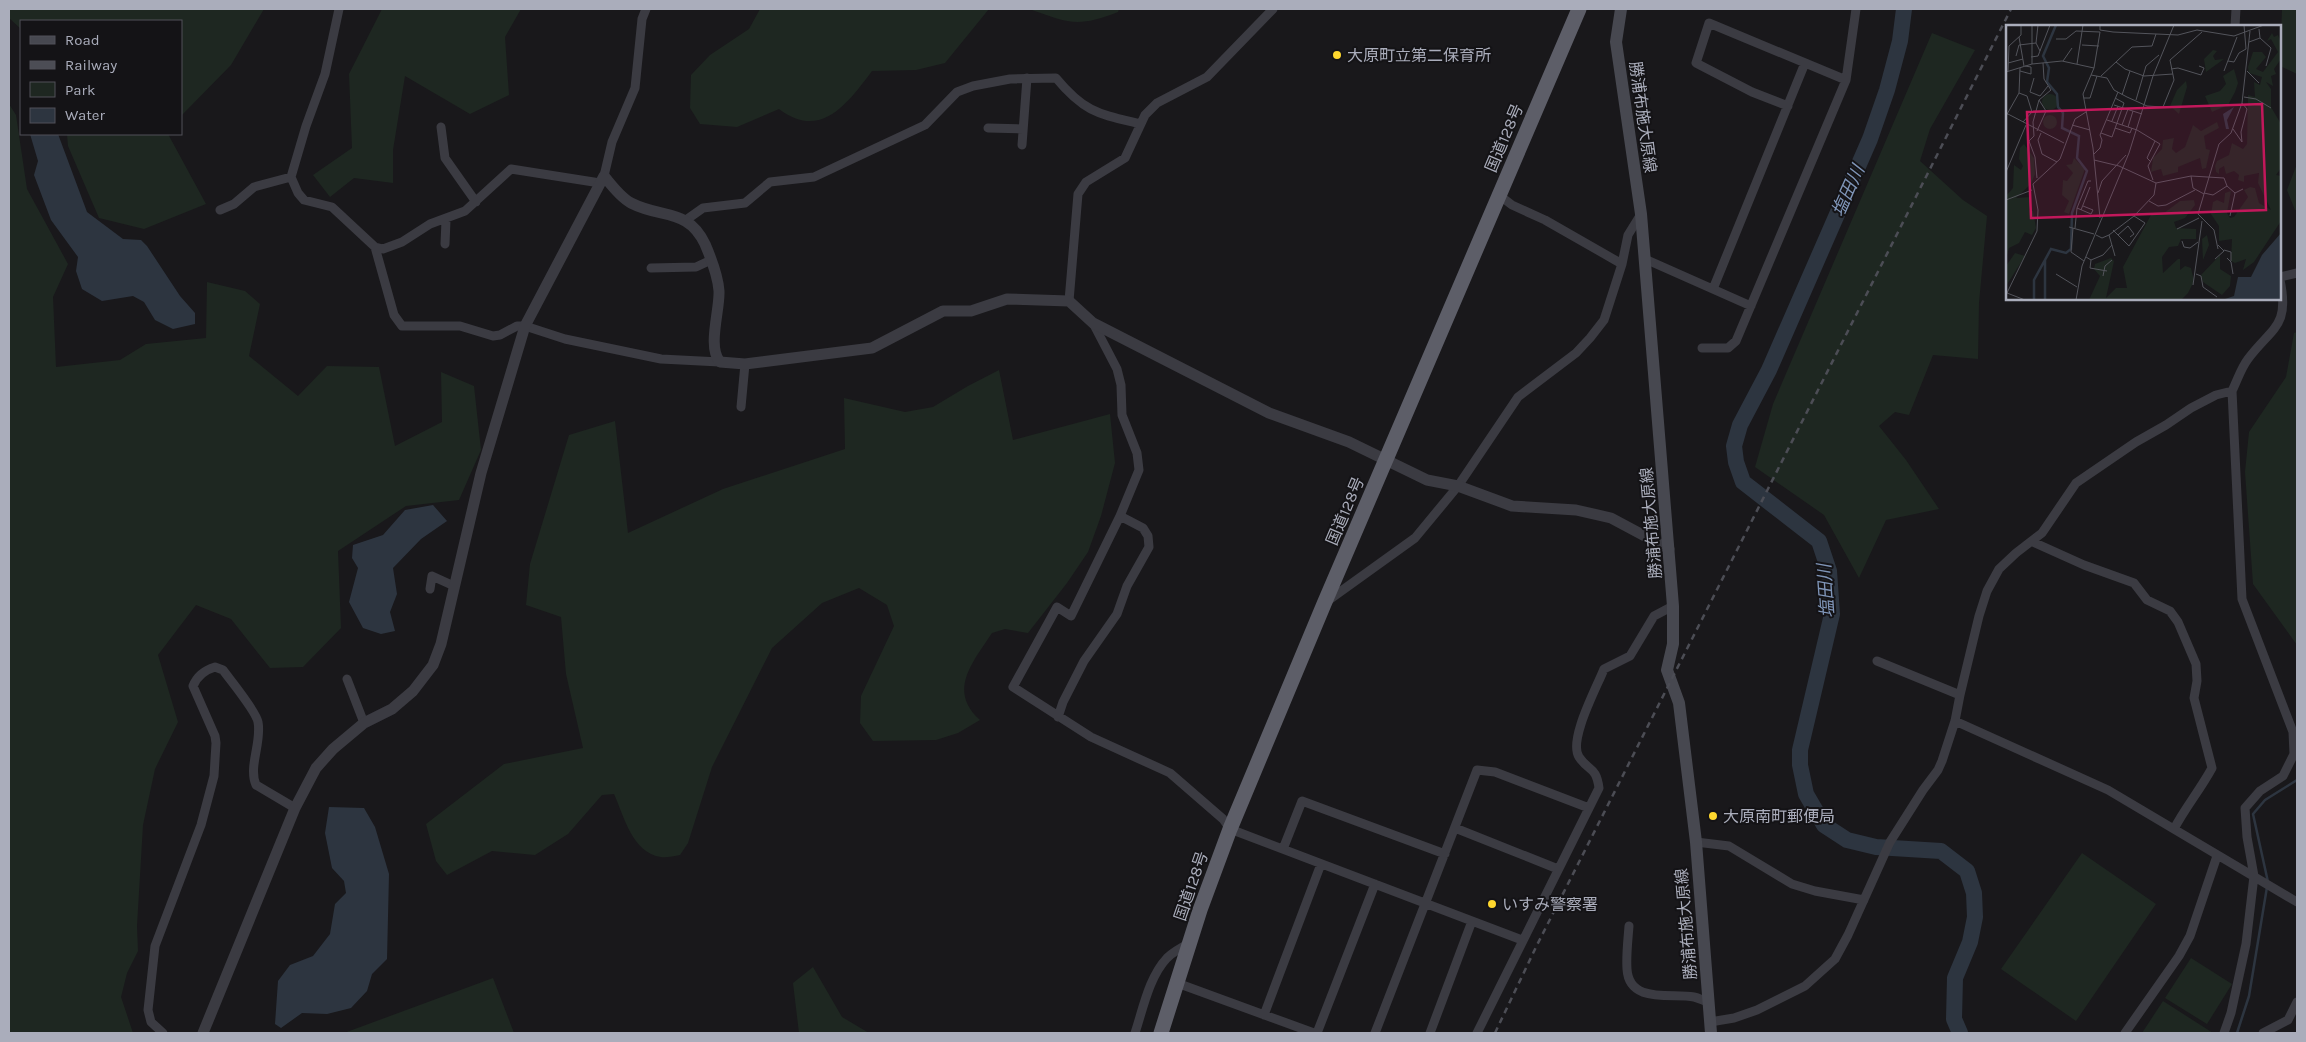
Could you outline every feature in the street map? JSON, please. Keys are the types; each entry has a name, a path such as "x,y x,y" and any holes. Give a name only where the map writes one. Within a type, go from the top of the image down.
{"highway":[{"name":"国道128号","path":"1161,1033 1230,829 1324,604 1579,9"}],"main road":[{"name":"勝浦布施大原線","path":"1621,9 1616,42 1641,214 1674,606 1673,644 1667,670 1679,703 1696,842 1710,1028"}],"street":[{"path":"338,9 325,74 306,126 291,177 298,193 304,200 332,206 375,247 383,249 402,242 430,224 446,220 465,211 511,169 602,180 629,202 651,212 686,220 691,223 704,242 719,291 714,351 720,362"},
{"path":"203,1033 295,808 316,768 333,749 364,723 392,709 413,691 433,665 441,644 483,464 525,326 602,180 612,142 635,88 642,19 646,9"},
{"path":"1069,301 1078,194 1086,182 1125,158 1145,115 1157,103 1207,76 1274,9"},
{"path":"1702,348 1728,348 1736,341 1846,80 1856,9"},
{"path":"2235,25 2236,9"},
{"path":"1788,106 1752,92 1696,63 1709,23 1846,80"},
{"path":"1712,289 1805,64"},
{"path":"686,220 703,208 745,203 770,182 814,176 925,125 957,92 973,86 1027,78 1056,78 1082,105 1097,114 1141,124"},
{"path":"1022,146 1027,78"},
{"path":"441,127 445,158 476,202"},
{"path":"988,128 1023,129"},
{"path":"220,210 234,204 254,187 291,177"},
{"path":"1499,195 1512,205 1545,220 1622,264"},
{"path":"1324,604 1415,538 1458,486 1518,398 1576,353 1604,320 1622,264 1628,235 1641,214"},
{"path":"445,244 446,220"},
{"path":"375,247 394,315 402,326 460,326 493,336 500,335 517,326 525,326 565,340 661,360 745,364 872,348 943,311 971,311 1008,299 1069,301 1093,324 1269,413 1349,442 1427,480 1458,486 1512,506 1576,510 1611,518 1669,549"},
{"path":"1645,259 1751,306"},
{"path":"650,268 696,267 711,260"},
{"path":"2281,279 2297,273"},
{"path":"2224,1033 2232,1013 2246,944 2254,876 2247,837 2245,808 2260,791 2284,776 2294,754 2293,732 2242,599 2232,391 2247,360 2274,330 2281,315 2284,301 2281,284"},
{"path":"1093,324 1117,369 1121,385 1122,415 1137,452 1139,470 1120,516 1071,616 1057,607 1013,687 1058,717 1114,749 1170,773 1223,820 1230,829 1522,940"},
{"path":"741,407 745,364"},
{"path":"1710,1028 1757,1010 1805,986 1835,959 1890,842 1938,770 1955,722 1960,695 1987,591 2000,570 2016,553 2033,542 2049,524 2076,483 2136,442 2191,408 2216,396 2232,391"},
{"path":"1058,717 1063,702 1084,660 1116,614 1127,586 1149,547 1148,536 1143,528 1120,516"},
{"path":"2033,542 2084,565 2134,582 2147,600 2170,611 2178,622 2196,664 2197,681 2194,698 2212,768 2194,798 2184,810 2174,829"},
{"path":"430,589 432,576 454,586"},
{"path":"1476,1033 1599,788 1597,775 1579,757 1576,739 1604,669 1630,656 1654,616 1674,606"},
{"path":"1877,661 1960,695"},
{"path":"163,1033 151,1022 148,1010 155,946 201,825 214,776 215,736 193,686 196,679 206,670 215,667 223,670 258,720 254,777 256,785 295,808"},
{"path":"347,679 364,723"},
{"path":"1955,722 2108,790 2297,902"},
{"path":"1375,1033 1477,770 1495,772 1589,808"},
{"path":"1283,849 1302,800 1445,854"},
{"path":"1455,828 1558,869"},
{"path":"1696,842 1729,846 1792,884 1814,892 1864,900"},
{"path":"2125,1033 2179,956 2190,936 2217,856"},
{"path":"1264,1015 1321,864"},
{"path":"1177,983 1315,1033 1375,884"},
{"path":"1430,1033 1472,921"},
{"path":"1629,926 1626,971 1631,983 1638,990 1650,996 1693,997 1708,1002"},
{"path":"1135,1033 1150,989 1160,968 1168,957 1190,943"},
{"path":"2263,1033 2288,1020 2297,1002"},
{"path":"1285,1033 1286,1023"}],"green space":[{"path":"9,9 264,9 231,65 182,115 182,20 20,20 20,28 9,18"},
{"path":"382,9 521,9 505,37 509,95 470,114 405,76 393,150 393,183 354,178 330,197 313,175 352,148 349,74"},
{"path":"760,9 989,9 945,63 916,70 872,71 843,106 821,119 808,121 794,118 779,109 737,127 700,124 690,108 691,75 710,55 749,29"},
{"path":"1029,9 1119,9 1118,12 1104,17 1073,22 1054,18"},
{"path":"2282,9 2297,9 2297,74 2281,66"},
{"path":"1932,33 1975,50 1930,129 1920,161 1963,200 1987,216 1979,303 1978,359 1933,355 1909,415 1895,412 1879,426 1906,460 1939,509 1886,520 1859,578 1824,515 1755,467 1773,404"},
{"path":"9,104 16,115 27,189 68,264 53,297 56,367 120,360 146,344 206,338 207,282 245,291 260,304 249,356 298,396 327,366 379,367 395,446 442,422 441,372 474,386 481,450 459,500 406,506 338,551 341,628 303,667 270,668 231,619 196,605 158,655 178,722 155,769 143,825 137,926 138,951 127,973 121,997 133,1033 9,1033"},
{"path":"67,135 169,135 206,204 144,229 99,218 68,146"},
{"path":"2297,164 2297,210 2295,210 2287,190"},
{"path":"2297,332 2297,645 2253,584 2245,472 2249,432 2286,377 2294,333"},
{"path":"999,370 1013,440 1110,414 1115,463 1101,516 1088,552 1067,583 1028,633 1005,629 992,633 971,666 966,676 965,698 970,709 980,720 958,733 936,740 873,741 860,723 861,696 894,626 887,605 859,588 822,603 772,648 712,767 688,843 680,855 661,857 643,849 630,832 614,794 602,795 568,834 535,855 492,851 447,875 436,861 426,824 504,764 583,748 566,674 561,617 526,605 530,564 569,435 615,421 628,533 723,489 845,449 844,398 905,412 933,407"},
{"path":"2082,853 2156,904 2076,1021 2001,969"},
{"path":"2191,958 2232,984 2207,1024 2165,998"},
{"path":"813,967 842,1017 869,1033 799,1033 793,983"},
{"path":"493,978 514,1033 344,1033"},
{"path":"2163,1001 2213,1033 2142,1033"}],"water":[{"path":"30,135 58,135 87,212 123,239 141,240 147,246 180,296 195,313 195,324 173,329 155,320 144,302 133,296 102,301 82,289 76,271 78,257 51,220 34,175 38,161"},
{"path":"433,505 447,521 421,539 393,568 397,594 390,612 395,631 381,634 363,628 349,602 358,568 352,558 353,545 383,535 405,510"},
{"path":"329,807 364,808 375,827 389,874 387,959 372,974 367,991 351,1008 327,1014 302,1013 281,1028 275,1024 278,981 290,965 313,956 330,934 335,904 346,893 344,881 332,868 325,833"}],"waterway":[{"name":"塩田川","path":"1904,9 1900,41 1887,90 1870,139 1769,370 1740,425 1734,446 1736,462 1743,482 1819,541 1829,571 1832,614 1800,750 1800,765 1806,794 1824,825 1847,840 1876,847 1941,851 1967,871 1974,893 1975,917 1970,942 1955,978 1954,1019 1960,1033"},
{"path":"2268,882 2253,814 2265,800 2297,780"},
{"path":"2237,1033 2249,996 2267,887"}],"railway":[{"path":"1495,1033 1537,945 2011,9"}],"place":[{"name":"大原町立第二保育所","path":"1337,55"},
{"name":"大原南町郵便局","path":"1713,816"},
{"name":"いすみ警察署","path":"1492,904"}]}
